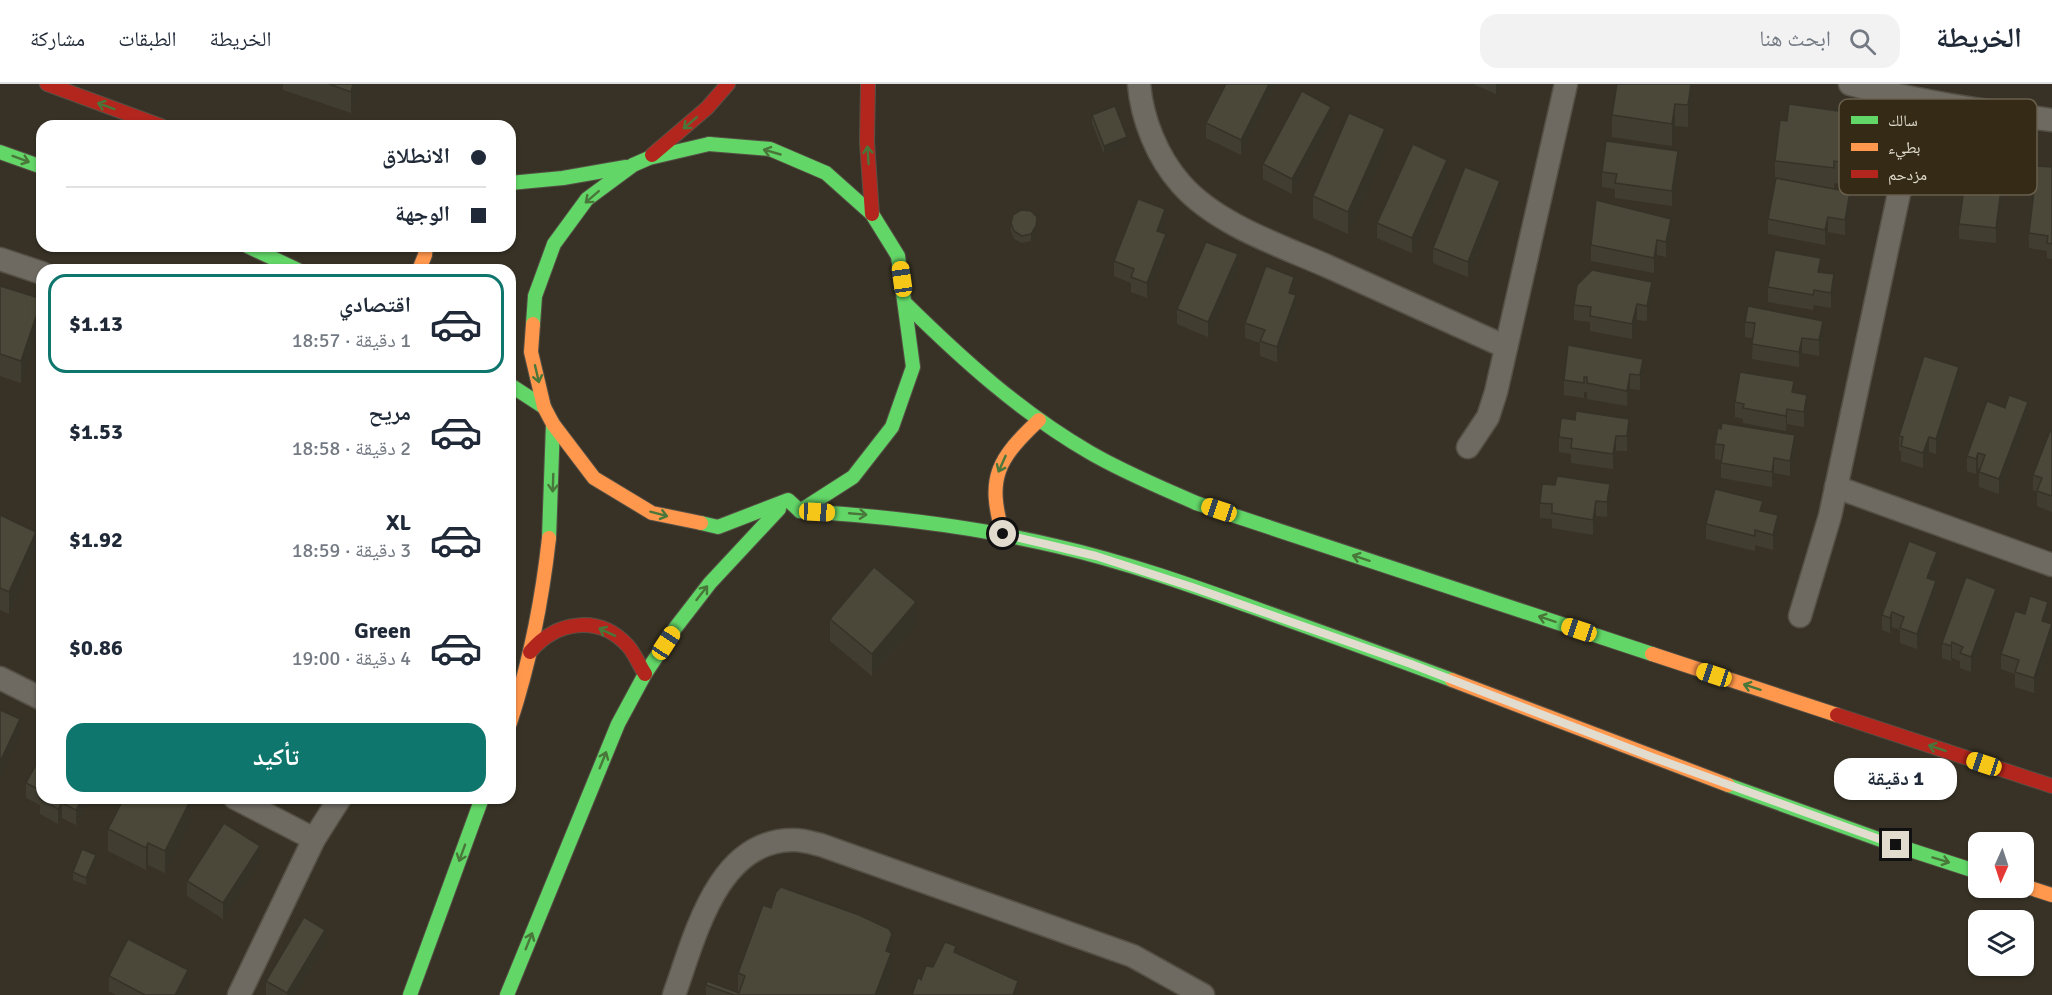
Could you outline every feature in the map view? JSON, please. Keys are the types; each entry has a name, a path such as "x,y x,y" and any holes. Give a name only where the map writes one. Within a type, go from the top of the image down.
{"street":[{"path":"47,84 145,120"},
{"path":"649,158 707,108 728,84"},
{"path":"868,84 867,142 872,214"},
{"path":"1139,84 1147,123 1155,143 1176,177 1195,197 1244,229 1506,347"},
{"path":"1468,447 1488,417 1566,84"},
{"path":"1850,84 1915,99"},
{"path":"2037,118 2052,120"},
{"path":"788,500 718,527 652,513 594,478 553,424 544,406 531,352 535,296 554,244 587,199 633,165 649,158 709,144 770,149 826,173 872,214 898,256 913,366 892,427 853,477 800,511"},
{"path":"0,152 36,165"},
{"path":"516,182 563,178 633,165"},
{"path":"1800,616 1830,516 1899,195"},
{"path":"260,252 285,264"},
{"path":"0,259 36,271"},
{"path":"905,303 992,385 1039,420 1099,458 1142,480 1196,503 2052,786"},
{"path":"516,389 544,406"},
{"path":"1003,534 995,512 994,489 999,468 1010,447 1039,420"},
{"path":"516,702 530,652 549,538 554,481 553,424"},
{"path":"1836,487 2052,565"},
{"path":"788,500 800,511 902,518 1003,534 1070,549 1181,583 1411,664 1652,757 1968,869"},
{"path":"507,995 618,723 645,674 676,627 710,583 788,500"},
{"path":"530,652 546,635 567,626 590,625 612,632 629,648 645,674"},
{"path":"0,678 36,696"},
{"path":"247,804 314,839"},
{"path":"239,995 314,839 336,804"},
{"path":"410,995 480,804"},
{"path":"674,995 709,898 727,874 745,855 769,843 795,840 821,845 1134,956 1203,995"},
{"path":"2034,889 2052,895"}],"building":[{"path":"329,84 353,84 351,92"},
{"path":"1226,84 1269,84 1241,140 1206,123"},
{"path":"1617,84 1691,84 1688,105 1675,104 1672,124 1612,115"},
{"path":"1302,91 1331,107 1292,179 1263,164"},
{"path":"1789,104 1839,111 1839,162 1834,161 1834,168 1775,161 1780,120 1787,121"},
{"path":"1115,106 1127,137 1104,146 1092,115"},
{"path":"1349,113 1385,129 1348,212 1313,196"},
{"path":"1606,141 1678,151 1672,191 1615,183 1617,174 1602,172"},
{"path":"1413,144 1447,160 1412,238 1377,223"},
{"path":"2037,166 2052,167 2052,244 2047,243 2048,236 2029,233 2034,195 2037,195"},
{"path":"1465,167 1500,181 1468,262 1433,248"},
{"path":"1776,178 1839,190 1839,195 1849,195 1845,220 1828,217 1825,230 1768,219"},
{"path":"1963,195 2000,195 1996,228 1959,224"},
{"path":"1138,199 1165,209 1157,231 1166,234 1147,283 1131,277 1134,269 1114,261"},
{"path":"1596,200 1671,219 1666,242 1657,240 1654,258 1591,245"},
{"path":"1021,210 1031,211 1037,217 1036,226 1031,234 1022,236 1014,231 1011,223 1013,215"},
{"path":"1206,242 1238,254 1208,322 1177,309"},
{"path":"1775,250 1821,258 1818,272 1834,274 1831,293 1814,290 1813,295 1768,287"},
{"path":"1266,266 1294,277 1289,293 1296,295 1277,347 1260,341 1265,330 1245,323"},
{"path":"1592,270 1652,282 1647,306 1637,304 1632,324 1590,316 1591,307 1574,305 1577,285"},
{"path":"0,286 36,297 36,317 21,361 0,354"},
{"path":"1748,306 1823,321 1819,340 1802,338 1799,352 1752,344 1755,323 1745,322"},
{"path":"1568,345 1643,359 1640,375 1630,374 1627,391 1587,383 1587,377 1584,377 1584,383 1564,380"},
{"path":"1924,356 1959,367 1936,439 1929,437 1923,453 1901,446 1903,437 1899,436"},
{"path":"1740,372 1794,381 1792,392 1807,395 1804,412 1787,409 1786,416 1743,408 1744,404 1735,402"},
{"path":"2009,395 2028,402 1999,479 1979,472 1985,455 1978,453 1976,459 1967,456 1987,401 2005,408"},
{"path":"1576,411 1629,419 1627,436 1616,436 1613,454 1571,448 1572,439 1559,437 1561,418 1575,420"},
{"path":"1722,423 1795,435 1790,461 1774,458 1772,472 1721,463 1724,445 1715,444 1718,428 1721,429"},
{"path":"2050,431 2052,432 2052,496 2037,491 2042,478 2033,475"},
{"path":"1557,476 1610,484 1607,502 1596,501 1593,520 1552,513 1552,504 1540,503 1542,484 1555,485"},
{"path":"1715,489 1763,501 1760,511 1778,515 1773,535 1755,530 1755,536 1706,524"},
{"path":"0,515 36,532 9,592 0,588"},
{"path":"1909,541 1937,552 1927,578 1936,581 1917,634 1900,628 1904,617 1892,612 1890,618 1882,615"},
{"path":"874,567 916,602 872,654 830,619"},
{"path":"1966,577 1996,589 1971,657 1960,653 1963,647 1952,642 1951,646 1942,643"},
{"path":"2030,596 2048,602 2042,621 2052,624 2034,678 2015,672 2019,660 2001,654 2015,611 2025,614"},
{"path":"0,710 20,719 0,762"},
{"path":"36,765 36,788 26,783"},
{"path":"49,804 61,804 58,809"},
{"path":"64,804 80,804 76,810"},
{"path":"121,804 188,804 165,851 148,843 146,848 108,829"},
{"path":"224,823 260,846 223,903 187,881"},
{"path":"82,849 96,855 86,878 73,872"},
{"path":"781,887 859,915 889,929 892,934 886,951 891,953 875,995 734,995 706,985 707,981 739,993 745,976 738,973 763,905 771,908 776,892"},
{"path":"304,917 325,930 287,993 266,981"},
{"path":"128,939 188,970 175,995 145,995 109,976"},
{"path":"945,942 956,946 954,952 1018,981 1013,995 912,995 918,977 921,980 926,966 933,967"}],"traffic: fast":[{"path":"701,523 718,527 788,500 800,511 853,477 892,427 913,367 898,256 872,214 826,173 770,149 709,144"},
{"path":"533,324 535,296 554,244 587,199 633,165 649,158 709,144"},
{"path":"0,152 36,165"},
{"path":"516,182 563,178 626,167"},
{"path":"260,252 285,264"},
{"path":"905,303 970,364 1015,402 1064,436 1128,473 1196,503 1652,654"},
{"path":"516,389 544,407"},
{"path":"549,538 553,424"},
{"path":"507,995 618,724 645,674 676,627 710,583 779,509"},
{"path":"800,511 961,527 1082,552 1210,592 1452,680"},
{"path":"1728,785 1968,869"},
{"path":"410,995 480,804"}],"traffic: slow":[{"path":"421,264 425,252"},
{"path":"533,324 531,352 544,407 553,424 594,478 652,513 701,523"},
{"path":"1003,534 996,498 999,470 1014,446 1039,420"},
{"path":"516,703 534,631 549,538"},
{"path":"1652,654 1837,715"},
{"path":"1452,680 1728,785"},
{"path":"2034,889 2052,895"}],"traffic: jam":[{"path":"47,84 145,120"},
{"path":"652,155 707,108 728,84"},
{"path":"868,84 867,142 872,214"},
{"path":"530,652 552,633 578,625 591,626 604,629 617,636 633,652 645,674"},
{"path":"1837,715 2052,786"}],"route":[{"path":"1003,534 1059,546 1152,573 1411,664 1652,757 1896,845"}]}
